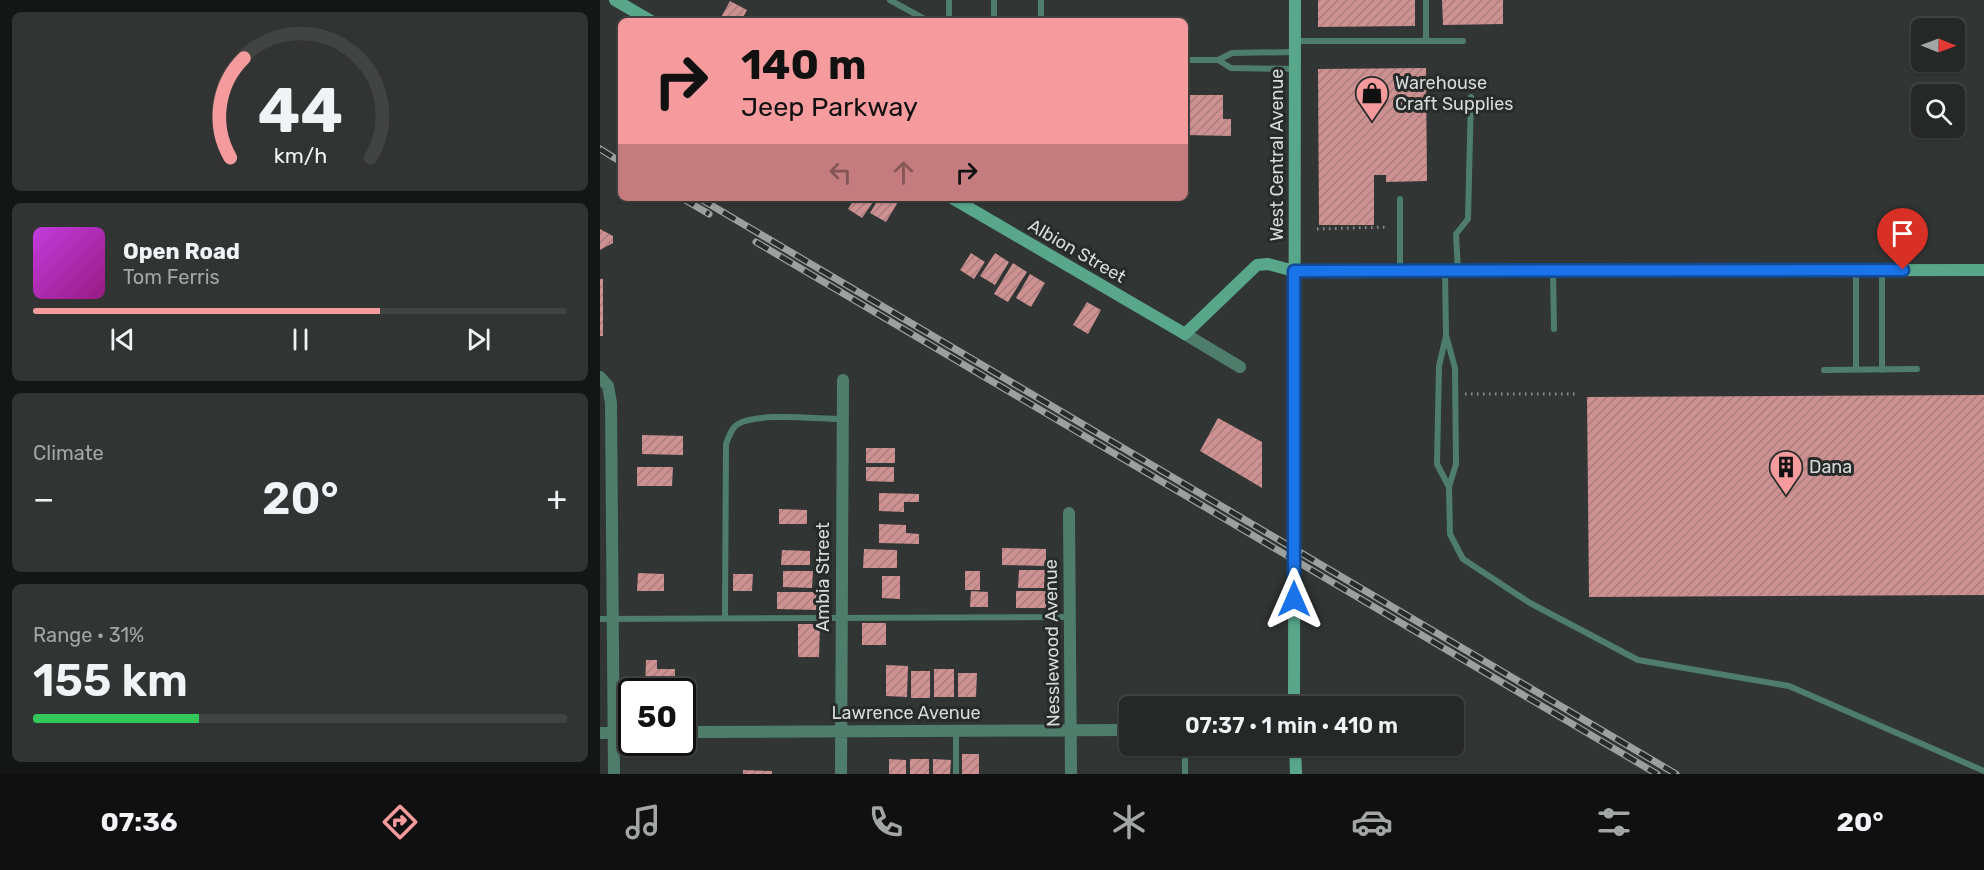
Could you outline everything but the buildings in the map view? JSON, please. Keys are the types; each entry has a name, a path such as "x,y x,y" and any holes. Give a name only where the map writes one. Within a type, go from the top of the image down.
{"street":[{"path":"615,0 646,18"},
{"name":"West Central Avenue","path":"1294,696 1295,0"},
{"name":"Albion Street","path":"957,201 1240,367"},
{"path":"1185,334 1257,265 1268,264 1294,271 1984,270"},
{"name":"Ambia Street","path":"841,774 843,380"},
{"path":"604,382 611,403 614,774"},
{"name":"Nesslewood Avenue","path":"1069,513 1071,774"},
{"name":"Lawrence Avenue","path":"696,732 1119,730"},
{"path":"600,733 618,733"},
{"path":"1295,756 1296,774"}],"lane":[{"path":"890,0 922,18"},
{"path":"905,0 906,9"},
{"path":"949,0 949,18"},
{"path":"994,0 994,18"},
{"path":"1041,0 1041,18"},
{"path":"1426,0 1426,41"},
{"path":"1188,60 1218,60 1232,53 1296,47 1463,41"},
{"path":"1218,60 1231,68 1296,69"},
{"path":"1458,271 1456,234 1468,219 1471,98"},
{"path":"1400,199 1400,271"},
{"path":"1856,270 1856,369"},
{"path":"1882,270 1882,370"},
{"path":"1445,271 1446,334 1439,366 1437,464 1449,487"},
{"path":"1553,271 1554,329"},
{"path":"1446,334 1455,368 1456,394 1456,464 1449,487 1450,534 1463,559 1540,608 1638,660 1789,686 1984,771"},
{"path":"1824,370 1917,369"},
{"path":"725,618 726,444 730,433 737,424 760,419 842,419"},
{"path":"600,619 1069,617"},
{"path":"956,731 956,774"},
{"path":"1185,756 1185,774"}],"path":[{"path":"1317,229 1389,227"},
{"path":"1456,394 1577,394"}],"railway":[{"path":"600,149 618,160"},
{"path":"687,201 709,214"},
{"path":"704,201 1676,774"},
{"path":"756,242 1657,774"}],"place":[{"name":"Warehouse Craft Supplies","path":"1372,122"},
{"name":"Dana","path":"1786,496"}],"route":[{"path":"1294,599 1294,271 1903,270"}]}
